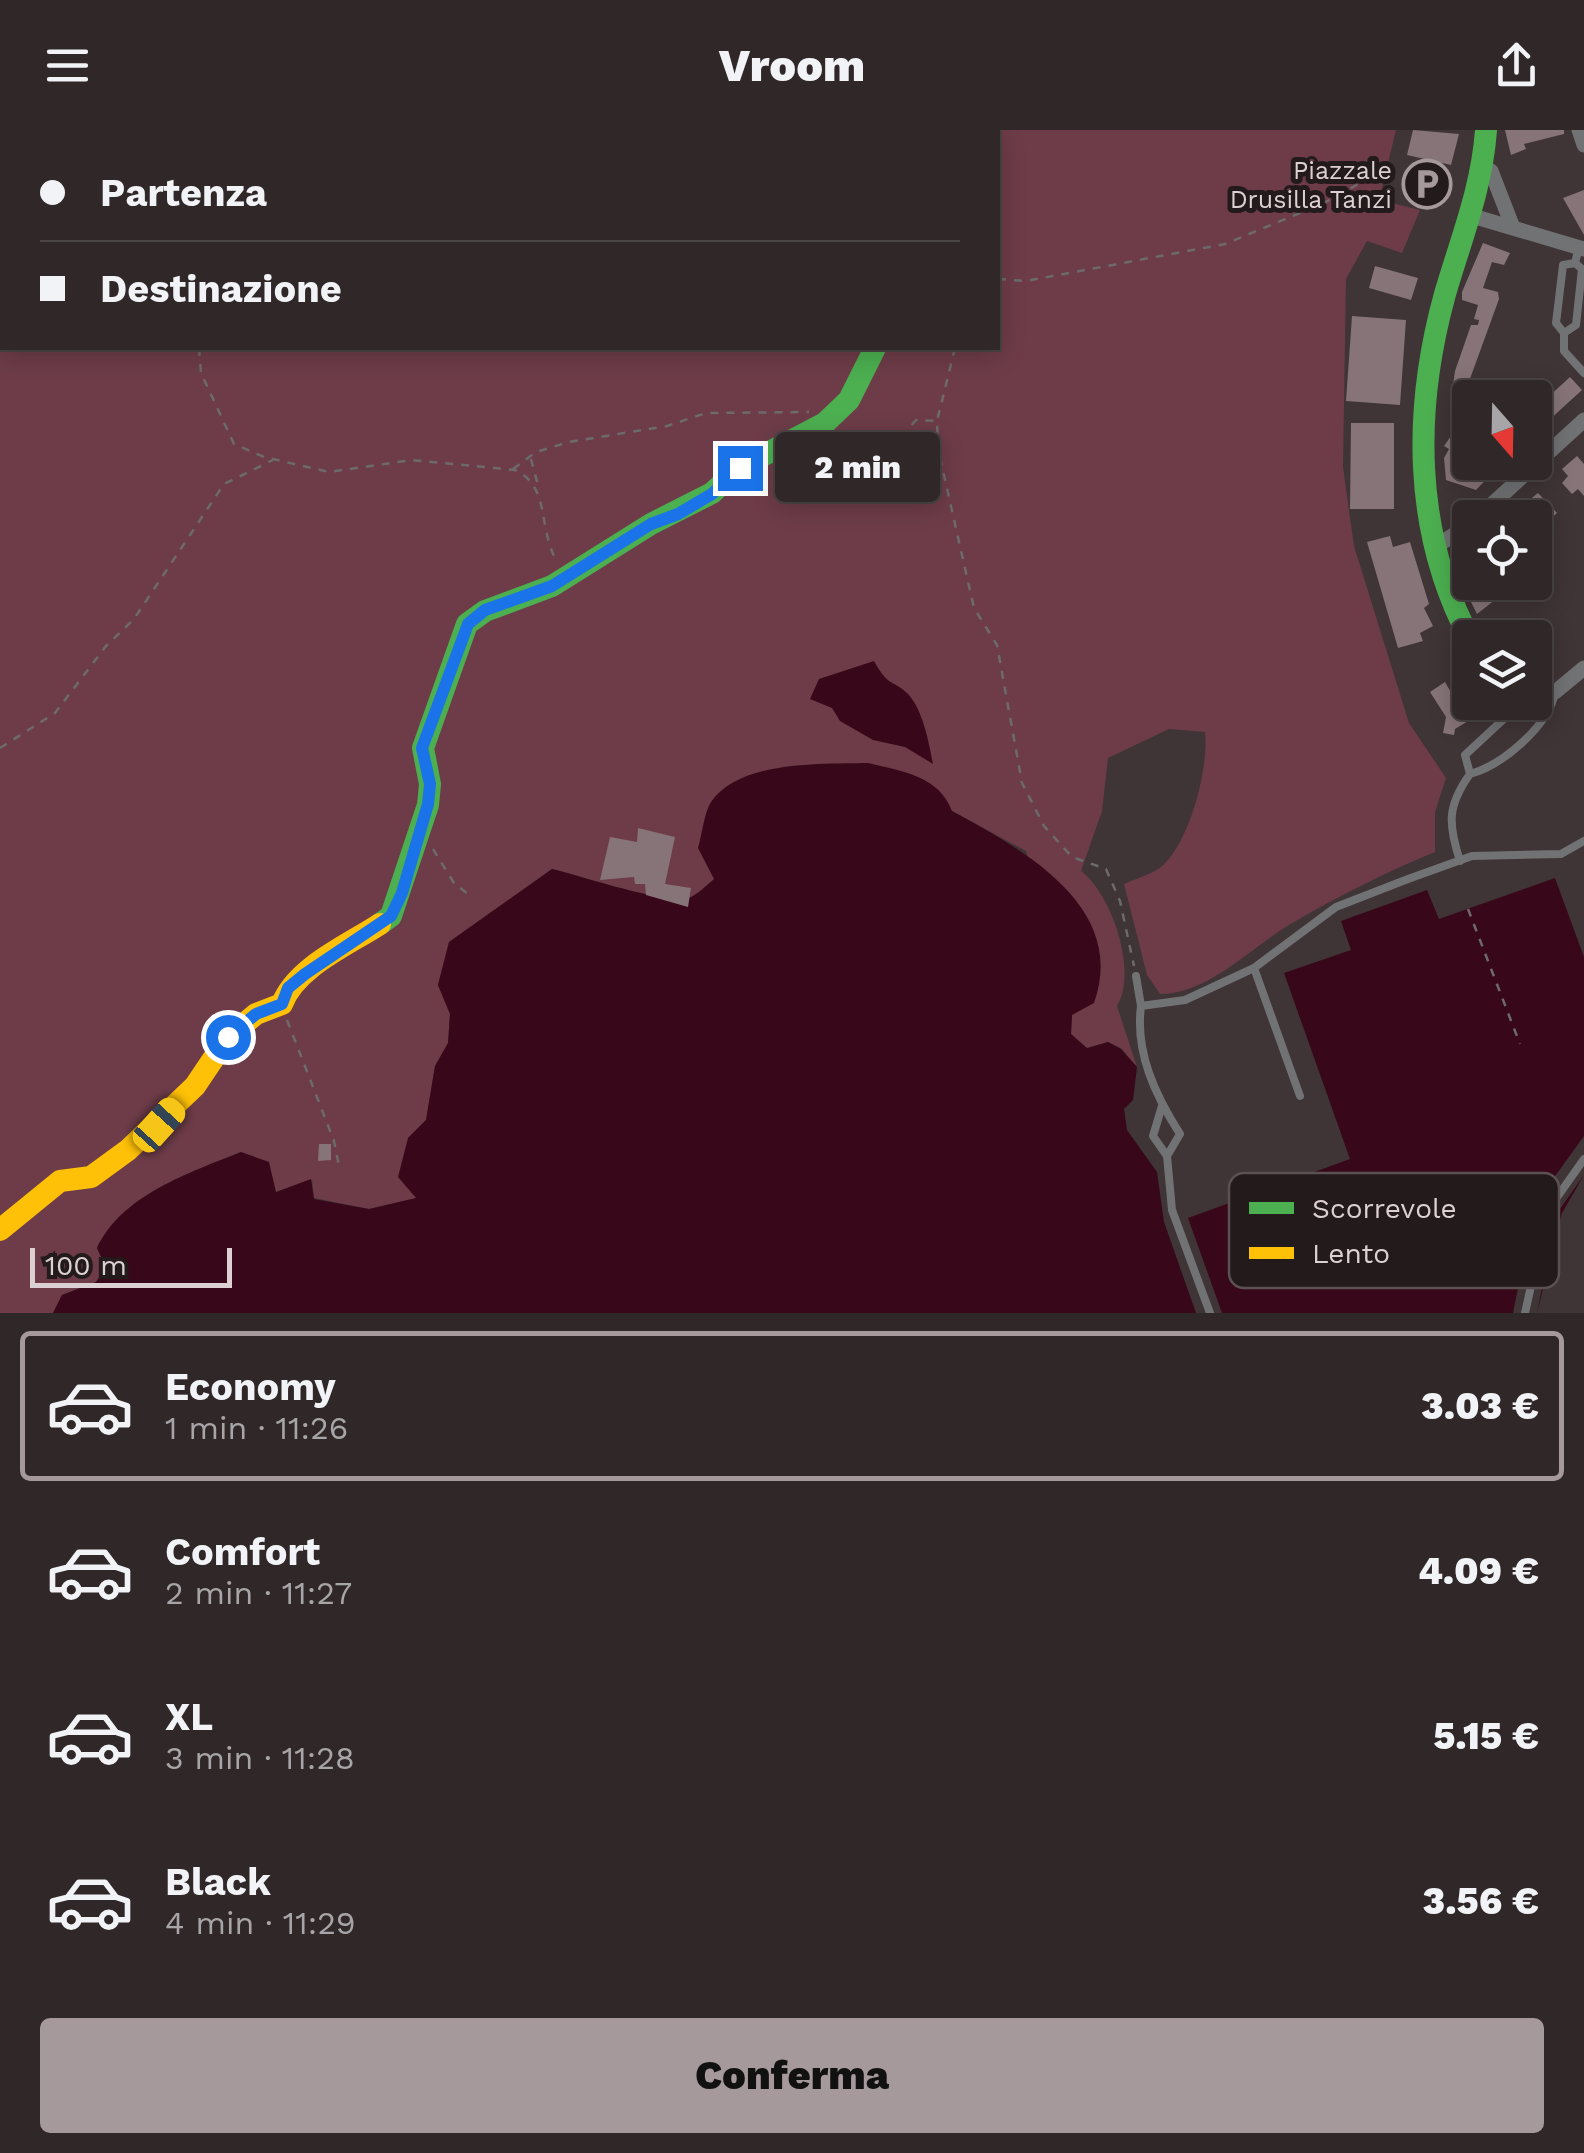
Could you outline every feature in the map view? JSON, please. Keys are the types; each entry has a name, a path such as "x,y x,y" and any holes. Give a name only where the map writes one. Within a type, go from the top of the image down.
{"street":[{"path":"1459,620 1447,600 1427,508 1423,444 1443,302 1482,166 1486,130"},
{"path":"1579,130 1584,144"},
{"path":"1482,166 1490,172 1512,225"},
{"path":"1469,215 1512,225 1579,253"},
{"path":"0,1230 60,1181 91,1176 128,1150 183,1099 228,1037 256,1014 282,1004 288,988 305,974 391,916 402,893 430,784 422,748 468,624 485,610 566,577 651,524 712,494 740,468 824,424 849,400 874,350"},
{"path":"1497,500 1584,420"},
{"path":"1436,546 1452,539"},
{"path":"1552,693 1584,668"}],"lane":[{"path":"1564,333 1576,325 1582,269 1579,253 1563,266 1556,324 1564,333 1564,351 1584,373"},
{"path":"1470,774 1488,769 1551,713 1555,692"},
{"path":"1460,861 1450,833 1450,809 1470,774 1465,755 1503,720"},
{"path":"1141,1006 1185,1000 1254,968 1336,907 1460,861 1560,854 1584,842"},
{"path":"1254,968 1300,1096"},
{"path":"1136,976 1141,1006 1137,1036 1162,1106 1180,1134 1167,1156"},
{"path":"1162,1106 1153,1136 1167,1156 1172,1210 1210,1313"},
{"path":"1559,1194 1584,1159"},
{"path":"1525,1313 1531,1288"}],"path":[{"path":"1000,279 1026,280 1225,244 1295,216 1364,181 1394,182"},
{"path":"199,350 201,374 234,444 274,459 329,472 412,460 511,470 528,476 539,490"},
{"path":"955,350 937,421 938,449 974,608 997,645 1022,782 1044,826 1072,856 1106,869 1120,901 1136,976"},
{"path":"511,470 536,452 569,442 667,426 706,413 811,412 824,424 884,445 904,434 916,420 937,421"},
{"path":"0,748 55,713 106,646 134,619 224,484 274,459"},
{"path":"531,459 539,490 543,534 566,577"},
{"path":"419,826 454,883 473,898"},
{"path":"1468,909 1520,1044"},
{"path":"282,1004 334,1141 339,1166"}],"shaded area":[{"path":"1000,130 1396,130 1379,200 1420,210 1402,253 1367,241 1346,279 1343,467 1354,546 1409,723 1446,778 1435,812 1435,852 1307,915 1195,987 1160,994 1147,975 1124,884 1161,867 1181,841 1200,784 1205,732 1169,729 1108,758 1102,811 1081,871 1103,897 1118,934 1125,974 1117,1006 1137,1067 1121,1048 1108,1042 1087,1049 1071,1034 1072,1015 1026,851 952,811 715,880 689,898 644,894 552,869 449,942 438,985 450,1014 448,1043 435,1066 426,1120 408,1138 417,1198 369,1209 314,1198 312,1180 276,1192 241,1152 159,1188 123,1214 97,1248 106,1268 96,1282 62,1295 53,1313 0,1313 0,350 1000,350"},
{"path":"874,661 918,709 933,764 905,747 873,740 840,721 832,708 810,699 819,679"},
{"path":"868,763 906,772 929,783 952,811 1038,864 1083,910 1096,938 1101,969 1094,1003 1072,1015 1071,1034 1087,1048 1108,1042 1121,1049 1137,1067 1133,1100 1124,1109 1127,1130 1157,1172 1164,1222 1196,1313 53,1313 62,1295 96,1282 106,1268 97,1248 123,1214 159,1188 241,1152 269,1162 276,1192 311,1179 314,1199 369,1209 416,1198 398,1177 408,1138 426,1120 435,1066 448,1043 450,1014 438,985 449,942 552,869 644,894 689,898 714,879 698,848 711,802 724,788 741,778 784,767"},
{"path":"1555,878 1584,957 1584,1136 1557,1173 1312,1173 1350,1159 1284,973 1351,950 1341,921 1427,890 1439,919"},
{"path":"1584,1175 1559,1225 1559,1210"},
{"path":"1229,1203 1229,1288 1518,1288 1513,1313 1222,1313 1188,1218"}],"building":[{"path":"1413,130 1459,134 1451,165 1407,155"},
{"path":"1505,130 1564,130 1564,134 1524,144 1526,149 1511,155"},
{"path":"1584,190 1584,235 1563,198"},
{"path":"1483,243 1510,253 1504,265 1492,262 1483,288 1498,292 1499,299 1470,380 1454,380 1471,325 1478,325 1479,320 1474,319 1478,305 1462,300"},
{"path":"1375,266 1418,278 1411,300 1369,288"},
{"path":"1352,316 1406,320 1400,405 1346,401"},
{"path":"1570,377 1582,390 1552,417 1552,393"},
{"path":"1351,423 1394,423 1394,509 1350,509"},
{"path":"1452,434 1452,480 1486,480 1476,490 1446,480 1444,458 1449,449 1444,446"},
{"path":"1577,456 1584,464 1584,496 1578,489 1572,494 1562,483 1568,476 1562,469"},
{"path":"1390,536 1393,547 1410,542 1429,604 1424,608 1433,626 1420,633 1423,641 1398,648 1367,542"},
{"path":"1470,600 1495,600 1477,614"},
{"path":"1445,682 1452,694 1452,720 1470,720 1455,729 1454,735 1443,733 1446,717 1430,692"},
{"path":"638,828 675,837 665,884 691,888 688,907 646,895 645,884 635,884 634,877 600,880 610,837 637,842"},
{"path":"319,1144 331,1144 331,1160 318,1161"}],"traffic: fast":[{"path":"1461,620 1438,556 1429,513 1424,426 1435,338 1475,193 1486,130"},
{"path":"380,924 391,916 428,805 430,784 423,748 467,624 485,611 552,586 651,524 712,493 739,468 825,423 849,400 874,350"}],"traffic: slow":[{"path":"0,1230 60,1181 91,1177 128,1150 195,1086 228,1037 256,1014 282,1004 311,968 380,924"}],"place":[{"name":"Piazzale Drusilla Tanzi","path":"1427,184"}],"route":[{"path":"228,1037 256,1014 282,1004 288,988 305,974 391,916 402,893 428,804 430,784 422,748 468,624 485,610 552,586 651,524 678,514 712,494 740,468"}]}
